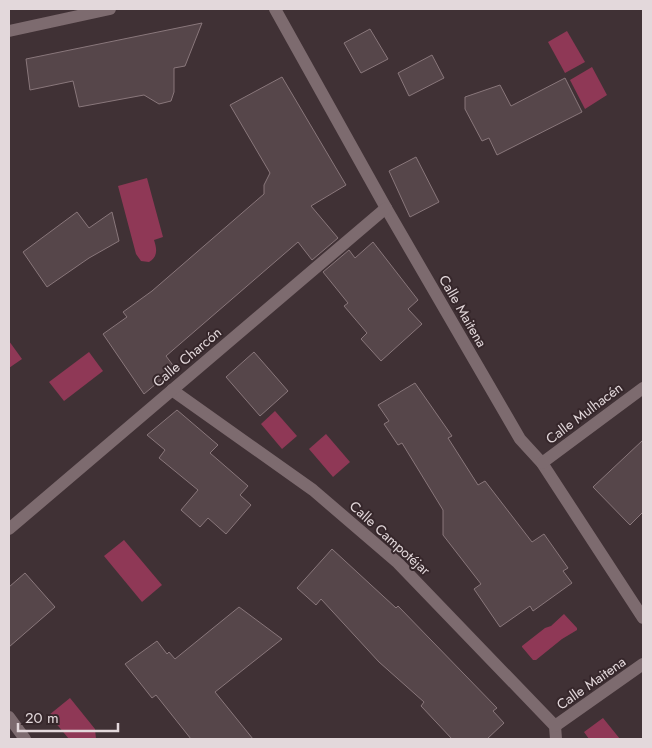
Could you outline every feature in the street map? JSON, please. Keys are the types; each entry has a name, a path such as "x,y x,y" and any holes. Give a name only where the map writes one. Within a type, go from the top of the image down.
{"street":[{"path":"9,31 110,9"},
{"name":"Calle Maitena","path":"275,9 386,208 520,439 542,463 643,618"},
{"name":"Calle Charcón","path":"9,529 386,208"},
{"name":"Calle Mulhacén","path":"542,463 643,388"},
{"name":"Calle Campotéjar","path":"172,390 313,490 398,563 555,726"},
{"name":"Calle Maitena","path":"555,726 643,664"},
{"path":"9,717 25,739"},
{"path":"555,726 556,739"}],"shaded area":[{"path":"567,31 585,62 565,73 548,42"},
{"path":"592,67 607,95 585,109 570,80"},
{"path":"147,178 163,237 154,240 156,252 154,258 149,262 141,261 136,254 118,186"},
{"path":"9,341 22,359 9,368"},
{"path":"89,352 103,371 64,401 49,382"},
{"path":"275,411 297,436 282,449 261,424"},
{"path":"326,434 350,462 333,477 309,449"},
{"path":"124,540 162,585 142,602 104,556"},
{"path":"564,614 577,630 562,639 536,660 533,660 522,646 545,628 551,626"},
{"path":"70,698 95,729 96,739 69,739 49,715"},
{"path":"603,718 620,739 589,739 584,732"}],"building":[{"path":"202,23 185,66 174,68 174,92 171,101 159,104 144,95 79,107 73,81 30,90 26,59"},
{"path":"370,29 388,59 361,73 344,43"},
{"path":"432,55 444,78 409,96 398,73"},
{"path":"282,77 346,185 311,206 338,238 312,260 298,242 166,356 175,368 144,394 103,334 127,317 123,312 152,291 264,194 264,185 270,173 230,105"},
{"path":"565,78 582,112 497,155 489,138 482,141 465,109 465,97 500,85 511,106"},
{"path":"416,157 439,202 410,217 389,171"},
{"path":"77,212 89,228 112,212 119,241 89,258 47,287 23,252"},
{"path":"373,242 418,300 408,309 422,324 381,361 361,339 367,333 344,306 348,303 323,272 349,250 355,258"},
{"path":"254,352 288,391 260,416 226,377"},
{"path":"415,383 452,436 448,438 478,485 485,481 532,542 544,534 568,568 563,571 572,583 533,611 530,606 500,627 474,589 481,584 443,535 443,510 402,443 398,445 384,424 389,421 378,405"},
{"path":"177,410 218,445 210,453 248,486 240,495 251,505 226,534 208,518 200,527 181,510 198,490 159,458 165,450 147,435"},
{"path":"643,440 643,512 630,525 593,487"},
{"path":"332,549 396,608 398,606 497,708 493,711 504,723 487,739 452,739 421,706 424,702 379,662 321,599 316,605 297,588"},
{"path":"25,573 55,607 9,647 9,587"},
{"path":"239,607 282,639 215,692 253,739 191,739 156,695 152,698 125,664 157,641 167,654 169,652 175,659"}]}
